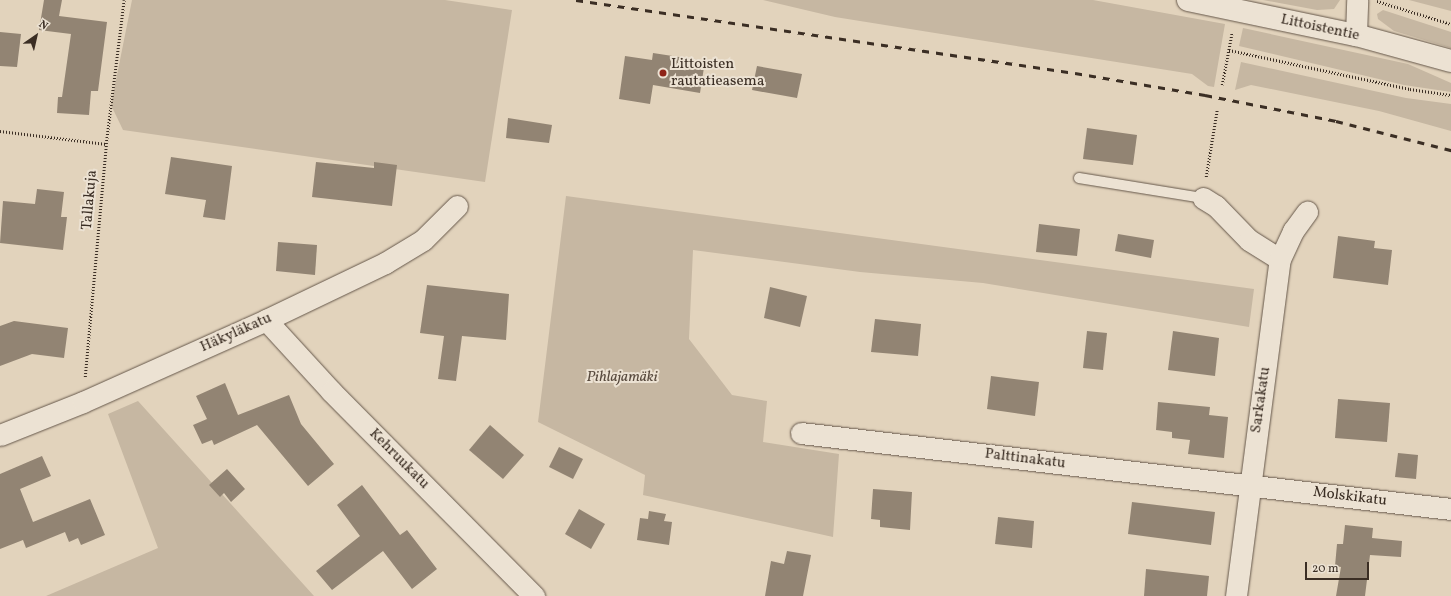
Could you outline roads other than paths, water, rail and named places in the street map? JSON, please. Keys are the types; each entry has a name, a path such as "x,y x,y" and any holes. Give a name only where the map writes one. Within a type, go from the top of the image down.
{"street":[{"name":"Littoistentie","path":"1188,0 1356,35 1451,62"},
{"path":"1356,35 1357,0"},
{"path":"1203,198 1216,206 1249,240 1280,259"},
{"name":"Häkyläkatu","path":"0,435 83,402 266,320 405,252 439,225 457,206"},
{"name":"Sarkakatu","path":"1236,596 1280,259 1293,231 1307,212"},
{"name":"Kehruukatu","path":"266,320 337,396 534,596"},
{"name":"Palttinakatu","path":"801,433 1250,485"},
{"name":"Molskikatu","path":"1250,485 1451,509"}],"lane":[{"path":"1079,178 1203,198"}],"railway":[{"path":"576,0 1075,73 1205,95 1336,121 1451,150"}],"place":[{"name":"Littoisten rautatieasema","path":"663,73"}],"park label":[{"name":"Pihlajamäki","path":"622,378"}]}
